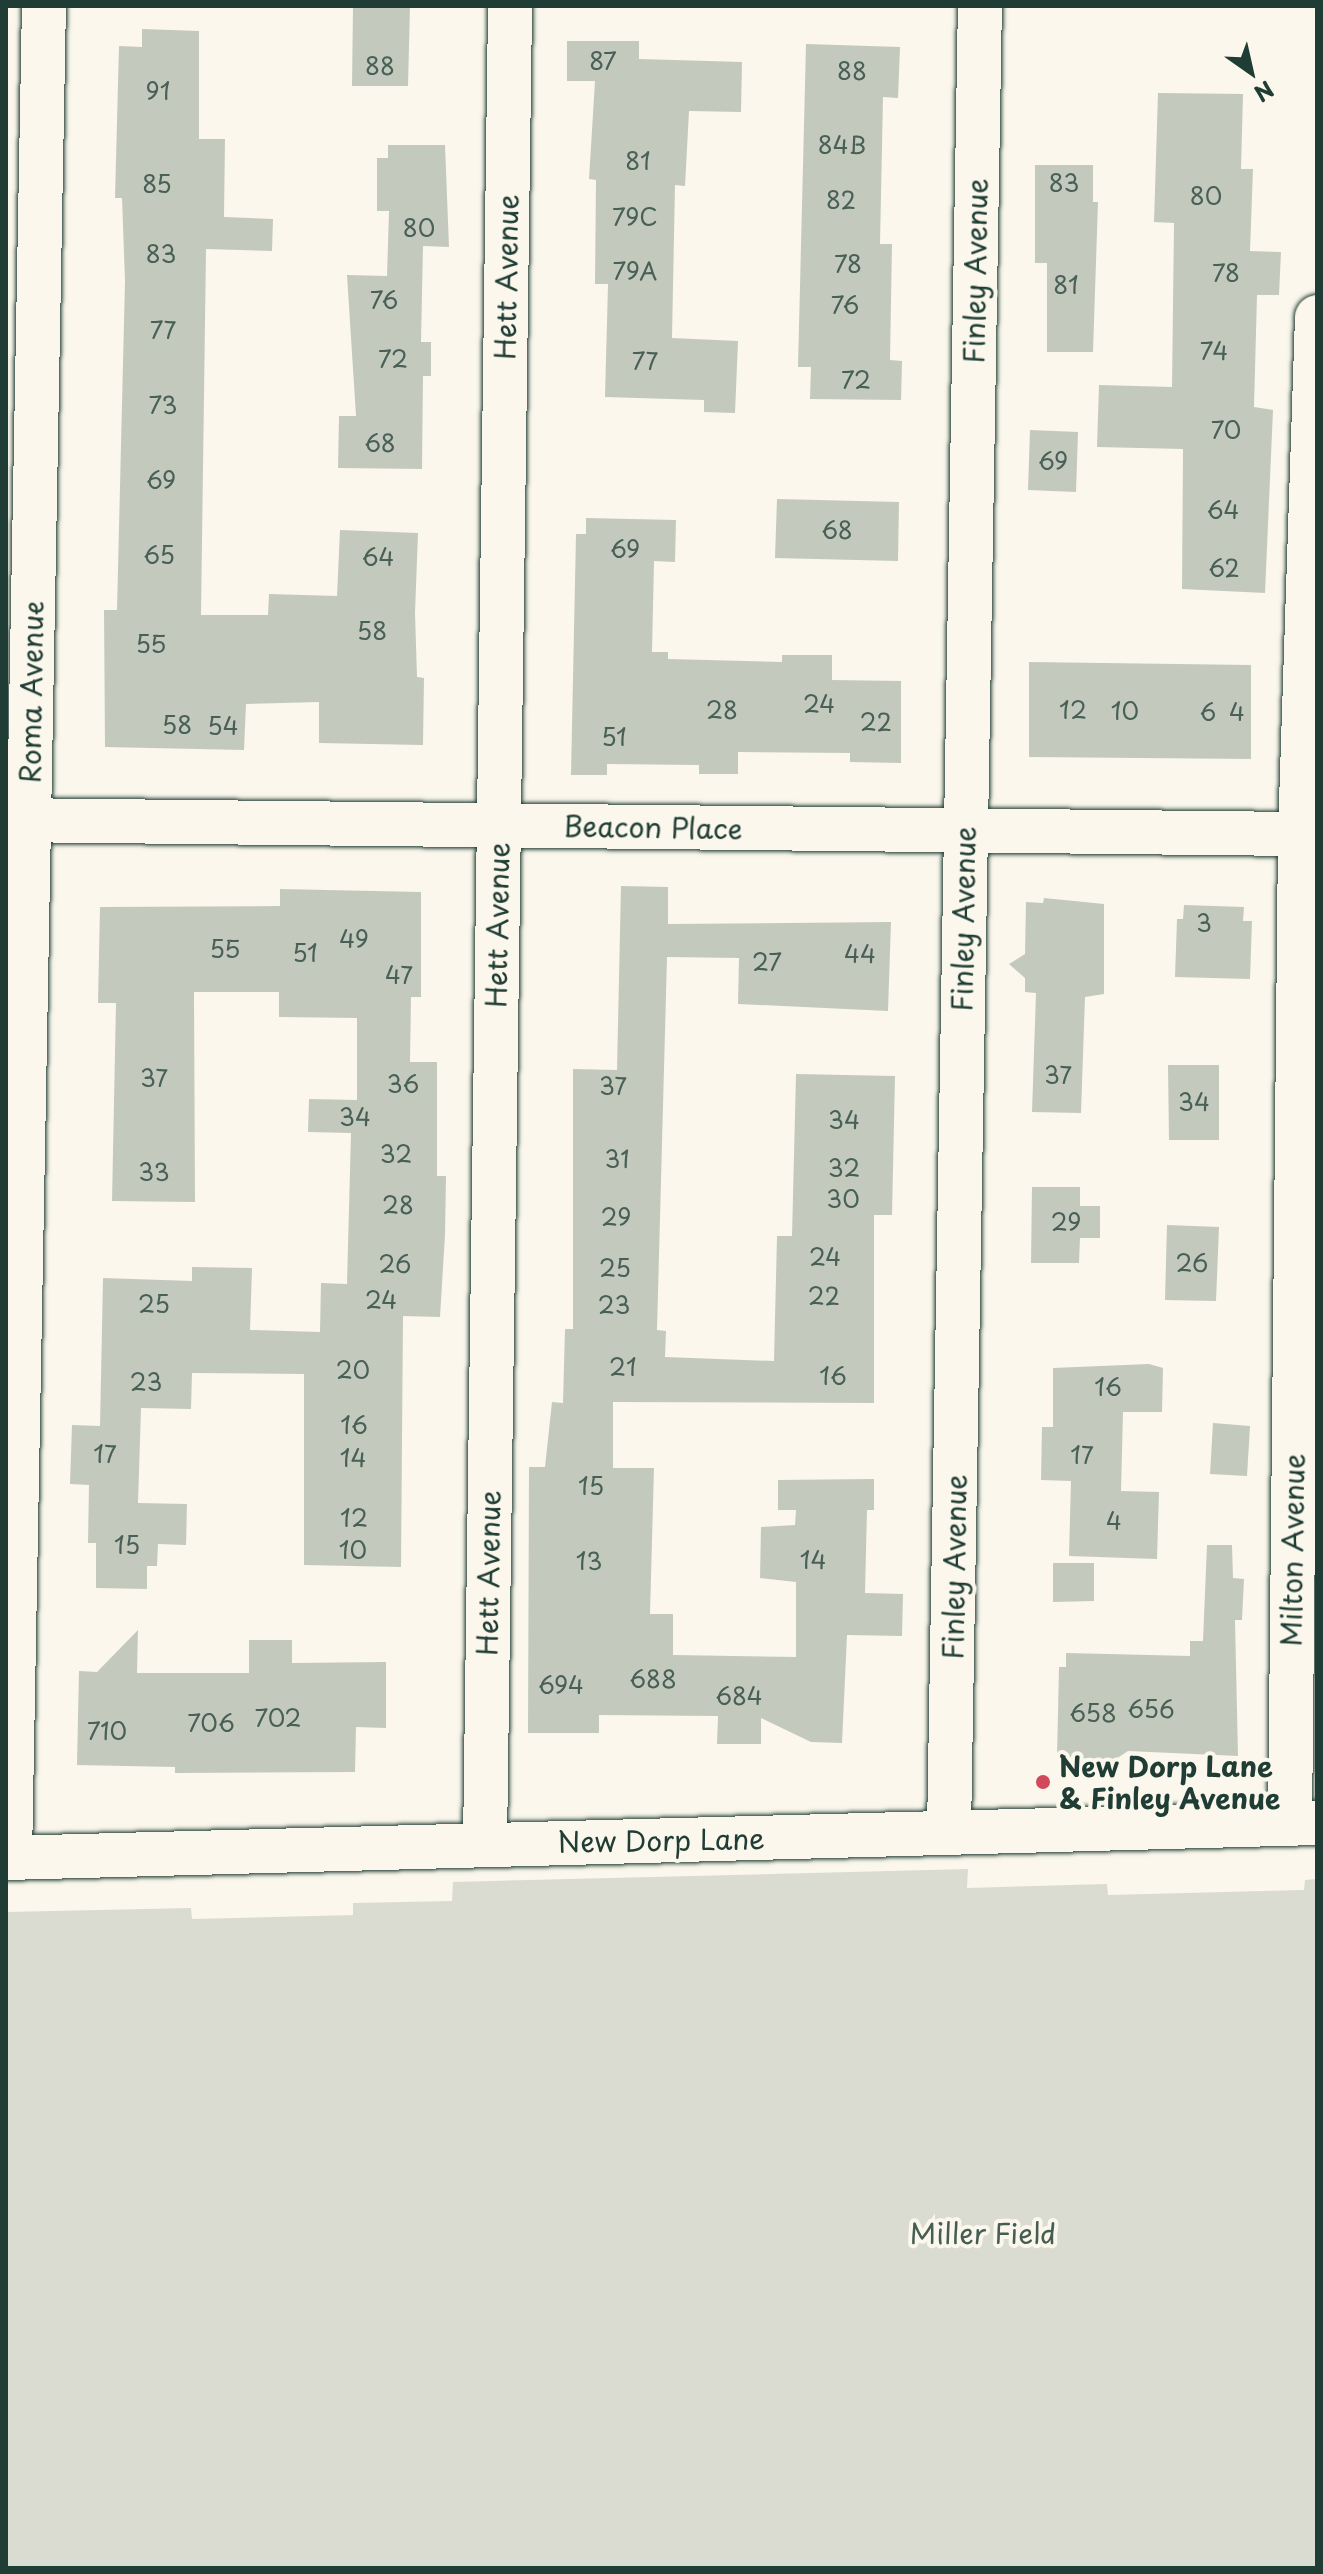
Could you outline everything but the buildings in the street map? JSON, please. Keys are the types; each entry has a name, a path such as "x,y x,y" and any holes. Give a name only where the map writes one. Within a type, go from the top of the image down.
{"street":[{"name":"Roma Avenue","path":"8,1858 18,820 44,6"},
{"name":"Hett Avenue","path":"485,1845 510,6"},
{"name":"Finley Avenue","path":"949,1832 980,6"},
{"name":"Milton Avenue","path":"1303,1824 1300,834 1317,317"},
{"name":"Beacon Place","path":"18,820 1300,834"},
{"name":"New Dorp Lane","path":"8,1858 1303,1824"}],"green space":[{"name":"Miller Field","path":"968,1869 967,1888 1107,1884 1108,1895 1304,1890 1305,1880 1317,1879 1317,2568 6,2568 6,1912 191,1908 192,1919 353,1915 353,1903 452,1901 453,1882"}],"place":[{"name":"New Dorp Lane & Finley Avenue","path":"1043,1782"}]}
